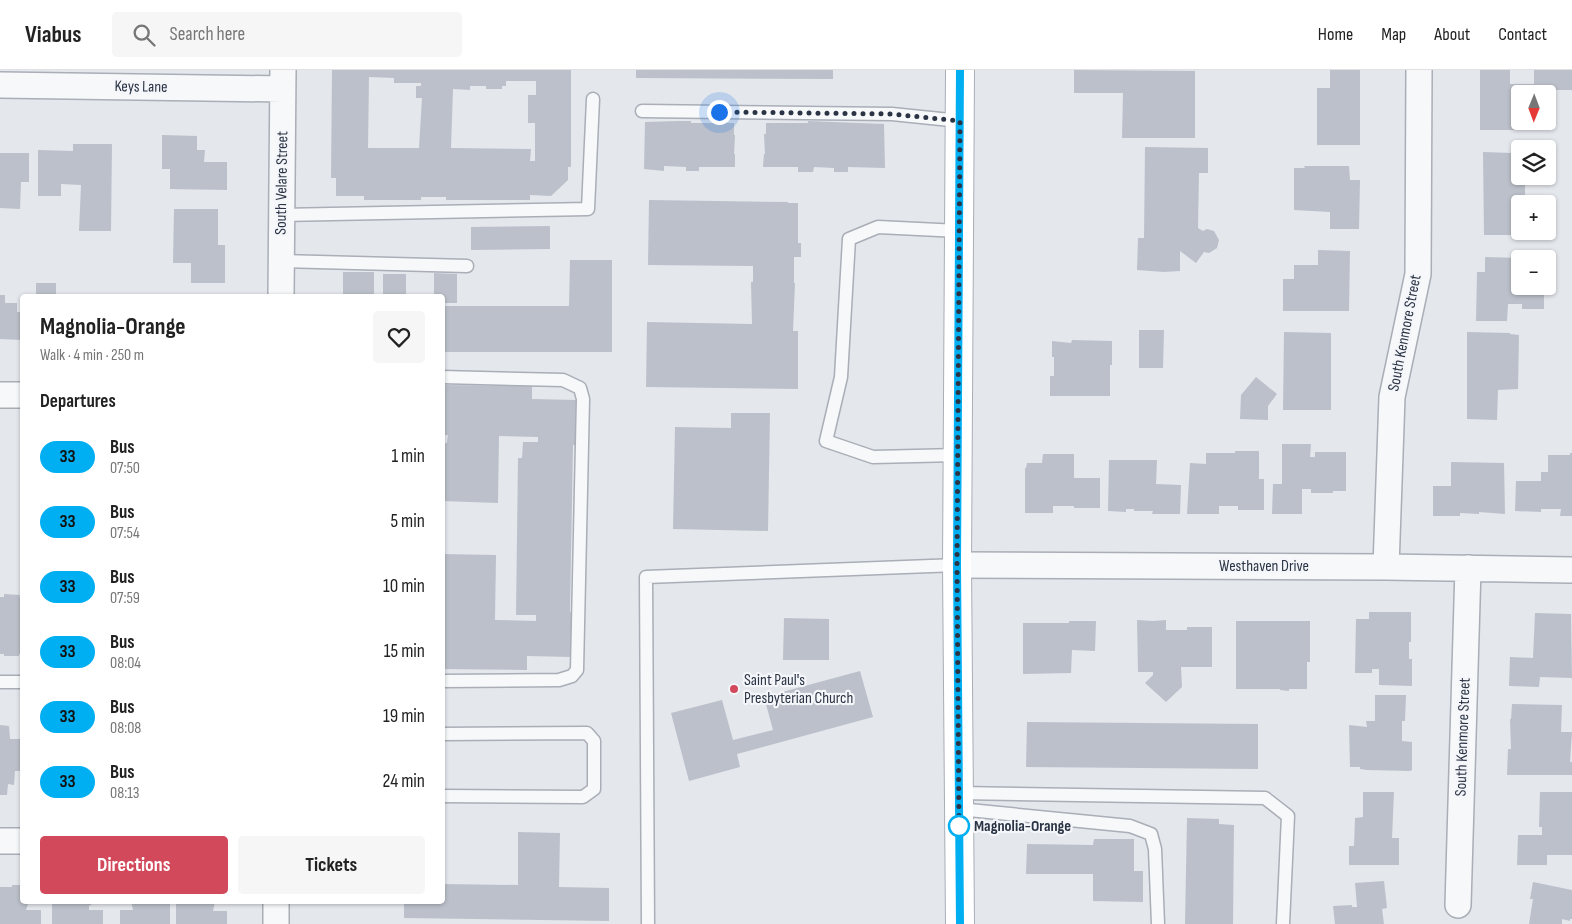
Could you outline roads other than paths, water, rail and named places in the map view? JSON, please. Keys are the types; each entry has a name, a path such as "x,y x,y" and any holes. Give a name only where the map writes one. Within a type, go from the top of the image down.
{"main road":[{"path":"960,70 957,565 960,924"}],"street":[{"name":"South Kenmore Street","path":"1386,567 1392,396 1418,274 1419,70"},
{"name":"Keys Lane","path":"0,85 283,79"},
{"name":"South Velare Street","path":"280,294 283,79"},
{"path":"0,395 20,395"},
{"name":"Westhaven Drive","path":"957,565 1572,570"},
{"name":"South Kenmore Street","path":"1458,905 1468,568"},
{"path":"0,841 20,841"},
{"path":"276,904 276,924"}],"lane":[{"path":"281,215 588,209 593,99"},
{"path":"642,111 892,114 960,121"},
{"path":"958,455 873,457 826,441 841,377 848,239 878,227 959,231"},
{"path":"281,261 467,266"},
{"path":"445,377 563,380 580,388 583,399 577,670 572,676 559,680 445,681"},
{"path":"648,924 646,577 957,565"},
{"path":"0,682 20,682"},
{"path":"445,734 587,733 594,741 594,788 583,797 445,796"},
{"path":"959,801 1265,798 1288,816 1283,924"},
{"path":"959,801 1130,826 1151,834 1155,849 1158,924"}],"place":[{"name":"Saint Paul's Presbyterian Church","path":"734,689"},
{"name":"Magnolia-Orange","path":"959,826"}]}
